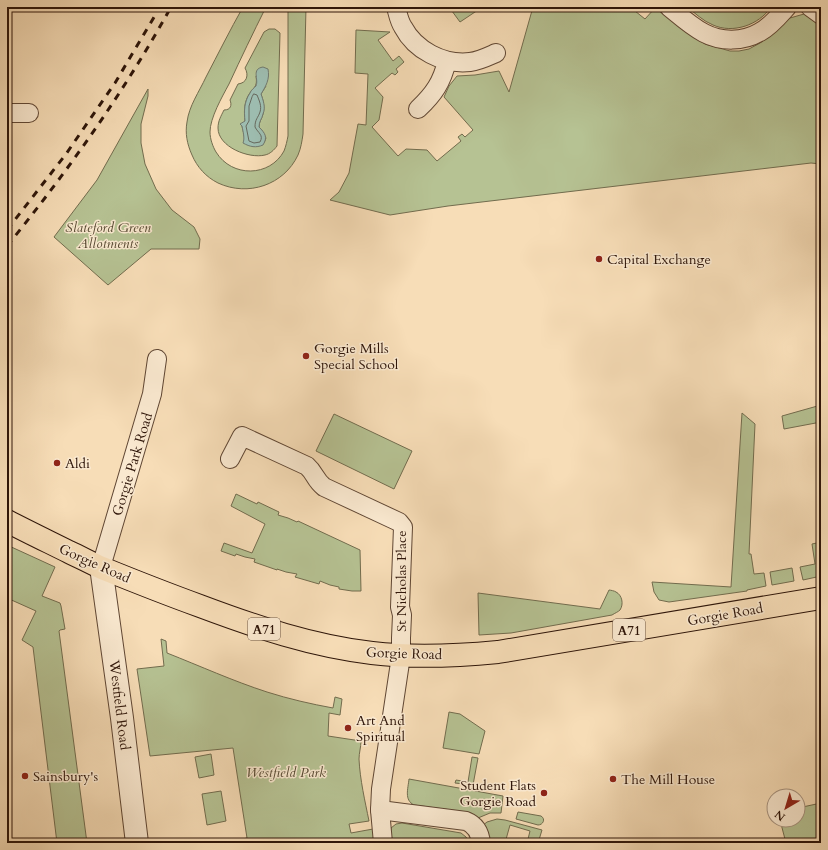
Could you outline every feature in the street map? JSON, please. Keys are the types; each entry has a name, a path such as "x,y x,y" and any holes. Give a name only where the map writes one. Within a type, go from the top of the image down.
{"main road":[{"name":"Gorgie Road","path":"7,522 101,567 232,618 270,631 341,648 401,656 498,652 821,598"}],"street":[{"path":"396,7 399,19 409,37 432,55 447,61 469,62 496,53"},
{"path":"669,7 705,34 717,38 735,40 760,32 773,23 787,7"},
{"path":"810,7 821,15"},
{"path":"418,109 428,100 437,88 444,74 447,61"},
{"path":"7,113 29,113"},
{"name":"Gorgie Park Road","path":"101,567 152,394 157,359"},
{"name":"St Nicholas Place","path":"230,459 242,436 307,466 313,472 318,482 324,487 399,522 403,527 400,607 402,615 401,656"},
{"name":"Westfield Road","path":"101,567 121,710 137,843"},
{"path":"383,843 380,810 381,789 401,656"},
{"path":"380,810 466,821 472,823 476,829 479,835 480,843"}],"green space":[{"path":"243,7 266,7 217,108 212,120 210,132 214,148 223,160 231,166 241,170 251,171 261,170 270,166 278,160 285,149 288,136 288,7 306,7 303,134 298,155 284,174 274,181 264,186 241,189 218,183 202,171 196,164 190,151 186,126 192,105"},
{"path":"449,7 486,7 487,9 484,12 481,8 460,22"},
{"path":"533,7 630,7 645,19 655,8 705,44 730,51 749,49 770,36 790,18 804,14 821,26 821,164 811,163 448,206 390,215 330,200 339,192 349,173 358,124 366,125 368,74 355,73 356,30 390,32 378,40 393,61 399,56 404,62 396,69 398,72 395,75 392,73 375,88 383,97 379,120 372,127 398,156 406,149 427,150 437,161 461,141 458,137 462,134 465,137 473,130 444,97 449,86 457,76 499,71 509,92"},
{"path":"687,7 771,7 760,19 753,23 729,29 721,28 709,23"},
{"path":"269,29 275,29 280,33 277,146 269,154 258,156 243,153 229,146 219,135 218,128 219,121 224,110 230,107 230,100 238,84 243,82 247,76 245,68 264,32","holes":["256,76 266,86 261,94 264,109 263,116 259,123 259,127 266,138 264,143 245,139 242,126 245,121 244,111 246,102 248,96 256,85"]},
{"name":"Slateford Green Allotments","path":"148,89 148,96 141,124 141,143 145,164 156,189 172,210 194,227 200,239 199,249 151,249 108,285 54,237 97,180"},
{"path":"821,405 821,422 784,429 782,416"},
{"path":"742,413 755,424 749,554 751,554 754,574 764,573 766,586 747,591 669,602 659,600 654,592 652,582 731,587"},
{"path":"334,414 412,451 394,489 316,451"},
{"path":"236,494 279,512 278,515 297,522 298,521 360,550 361,591 339,589 339,587 320,581 319,584 295,577 297,574 277,570 254,562 255,559 236,554 235,556 221,551 224,543 252,553 265,524 231,506"},
{"path":"821,542 821,576 803,580 800,567 815,564 812,544"},
{"path":"7,545 55,567 42,596 60,603 61,606 65,629 59,631 87,843 57,843 33,647 22,640 36,611 7,598"},
{"path":"792,568 794,581 772,585 770,572"},
{"path":"609,590 618,593 622,602 620,610 612,615 511,633 479,635 478,593 600,609"},
{"name":"Westfield Park","path":"161,639 166,641 167,653 267,692 333,708 335,697 342,699 340,715 329,713 328,736 361,741 359,757 360,767 369,821 349,824 351,833 373,829 376,843 235,843 234,841 247,838 233,748 150,756 137,669 164,666"},
{"path":"449,712 460,714 485,731 479,754 443,748"},
{"path":"211,754 214,775 199,778 195,757"},
{"path":"472,757 478,758 473,785 455,783 456,780 468,782"},
{"path":"409,779 503,796 501,813 490,813 478,818 471,813 414,805 408,797"},
{"path":"221,791 226,821 207,825 202,794"},
{"path":"821,803 821,843 786,843 782,828 806,828 806,806"},
{"path":"518,812 541,816 543,817 543,822 538,825 516,819"},
{"path":"497,819 542,830 538,843 527,843 530,831 510,825 505,843 488,838 482,826 487,822"},
{"path":"402,823 461,833 470,843 389,843 391,828 396,824"}],"water":[{"path":"263,67 268,69 268,79 261,94 264,109 259,127 266,137 263,145 253,147 243,143 244,139 242,126 240,124 245,121 246,103 251,91 257,83 256,72 259,68"}],"railway":[{"path":"7,230 66,154 115,83 160,7"},
{"path":"7,246 52,189 115,100 171,7"}],"place":[{"name":"Capital Exchange","path":"599,259"},
{"name":"Gorgie Mills Special School","path":"306,356"},
{"name":"Aldi","path":"57,463"},
{"name":"Art And Spiritual","path":"348,728"},
{"name":"Sainsbury's","path":"25,776"},
{"name":"The Mill House","path":"613,779"},
{"name":"Student Flats Gorgie Road","path":"544,793"}]}
